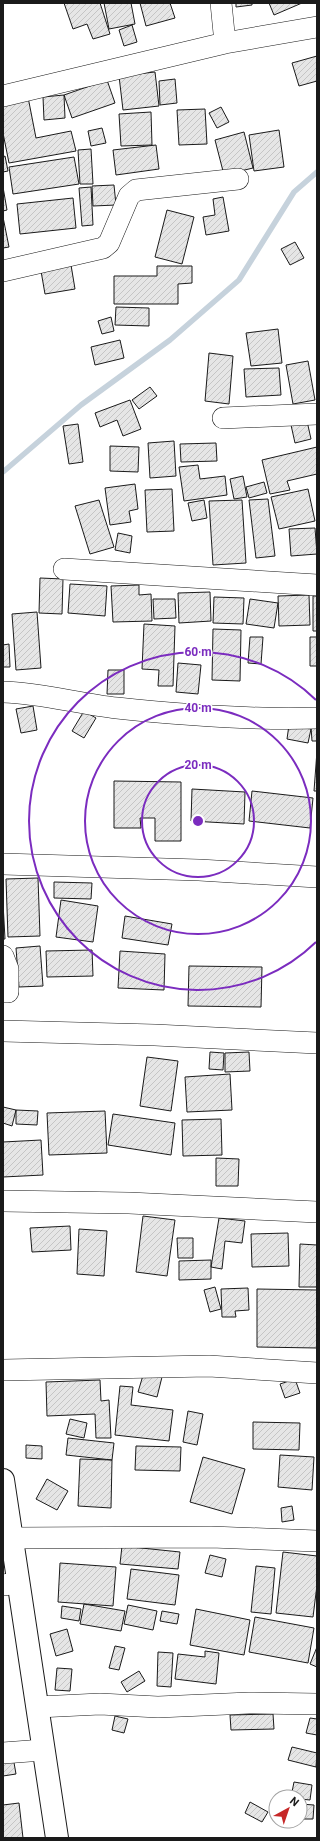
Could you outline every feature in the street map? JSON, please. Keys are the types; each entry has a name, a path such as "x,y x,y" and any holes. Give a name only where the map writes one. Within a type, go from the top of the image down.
{"main road":[{"path":"3,1480 10,1538 10,1584 38,1707 43,1750 58,1838"}],"street":[{"path":"221,3 225,43"},
{"path":"3,96 225,43 317,27"},
{"path":"3,271 103,248 110,243 129,196 136,190 238,179"},
{"path":"223,418 317,414"},
{"path":"64,569 317,585"},
{"path":"3,692 26,693 116,708 272,719 317,718"},
{"path":"3,864 199,870 317,877"},
{"path":"3,956 8,969 8,992 3,992"},
{"path":"3,1031 317,1043"},
{"path":"3,1201 129,1203 317,1212"},
{"path":"3,1370 209,1366 317,1373"},
{"path":"10,1538 211,1537 317,1541"},
{"path":"38,1707 100,1704 158,1707 250,1703 317,1704"},
{"path":"3,1752 43,1750"}],"building":[{"path":"64,3 100,3 110,34 93,39 87,24 73,29"},
{"path":"104,3 131,3 135,24 109,29"},
{"path":"140,3 170,3 175,18 146,26"},
{"path":"236,3 252,3 252,5 236,7"},
{"path":"269,3 302,3 274,15"},
{"path":"132,25 137,42 124,46 119,30"},
{"path":"317,56 317,81 299,86 292,63"},
{"path":"155,72 159,106 123,110 119,76"},
{"path":"175,79 177,103 160,105 159,81"},
{"path":"107,80 115,103 72,118 64,95"},
{"path":"64,95 65,118 44,120 43,97"},
{"path":"28,97 36,138 71,131 76,151 9,163 3,133 3,102"},
{"path":"221,107 229,122 217,128 209,113"},
{"path":"205,109 207,144 179,145 177,110"},
{"path":"151,112 152,145 121,146 119,114"},
{"path":"102,128 106,143 91,146 88,131"},
{"path":"279,130 284,167 254,171 249,135"},
{"path":"244,132 253,168 224,175 215,140"},
{"path":"156,145 159,169 116,175 113,150"},
{"path":"91,149 93,184 80,184 78,150"},
{"path":"5,156 8,171 3,172 3,157"},
{"path":"74,157 79,184 13,194 9,167"},
{"path":"114,185 116,205 93,206 92,186"},
{"path":"3,187 7,210 3,211"},
{"path":"91,187 93,225 82,226 79,188"},
{"path":"223,197 229,231 206,235 203,217 215,215 213,199"},
{"path":"73,198 76,228 20,234 17,204"},
{"path":"167,210 194,217 182,264 155,257"},
{"path":"3,217 9,247 3,248"},
{"path":"295,242 304,258 290,265 281,249"},
{"path":"71,265 75,289 45,294 41,271"},
{"path":"157,266 192,266 192,283 178,284 178,304 114,304 114,276 157,276"},
{"path":"116,307 149,308 149,326 115,325"},
{"path":"111,317 114,331 102,334 98,321"},
{"path":"278,329 282,363 251,366 246,333"},
{"path":"120,340 124,358 95,365 91,347"},
{"path":"209,353 233,356 229,404 205,401"},
{"path":"308,361 315,400 293,404 286,365"},
{"path":"279,368 281,395 246,397 244,369"},
{"path":"150,387 157,396 139,409 132,400"},
{"path":"130,400 141,429 123,436 117,420 100,427 95,413"},
{"path":"307,421 311,439 295,443 291,425"},
{"path":"78,424 83,462 69,464 63,426"},
{"path":"174,441 176,476 150,478 148,443"},
{"path":"216,443 217,461 181,462 180,444"},
{"path":"110,446 139,447 138,472 110,471"},
{"path":"317,447 317,474 287,481 290,490 270,494 262,460"},
{"path":"198,465 200,479 225,476 227,495 184,501 179,467"},
{"path":"243,476 247,497 234,499 230,479"},
{"path":"264,482 267,493 249,498 246,487"},
{"path":"135,484 138,509 129,511 131,522 110,525 105,488"},
{"path":"172,489 174,531 147,532 145,490"},
{"path":"308,489 315,521 279,529 271,497"},
{"path":"268,499 275,556 256,558 249,500"},
{"path":"99,500 114,547 90,554 75,506"},
{"path":"204,500 207,518 192,521 188,503"},
{"path":"242,500 246,563 213,565 209,501"},
{"path":"315,528 317,554 291,556 289,529"},
{"path":"118,533 132,536 130,553 115,550"},
{"path":"40,578 63,579 62,614 39,613"},
{"path":"70,584 107,586 105,616 68,613"},
{"path":"139,585 139,595 151,594 152,621 113,622 111,586"},
{"path":"210,592 211,621 179,623 178,593"},
{"path":"309,595 310,625 279,626 278,596"},
{"path":"313,596 317,596 317,631 313,631"},
{"path":"214,597 244,598 243,624 213,623"},
{"path":"153,599 175,599 176,618 154,619"},
{"path":"250,599 278,603 274,628 246,624"},
{"path":"37,612 41,668 16,670 12,614"},
{"path":"144,624 175,626 173,686 158,686 159,670 142,669"},
{"path":"213,629 241,630 240,681 212,680"},
{"path":"250,637 263,637 261,664 248,663"},
{"path":"310,637 317,637 317,666 310,666"},
{"path":"9,644 10,667 3,667 3,645"},
{"path":"178,663 201,665 198,694 176,692"},
{"path":"108,670 124,670 124,694 107,694"},
{"path":"33,706 37,730 21,733 16,709"},
{"path":"84,711 96,718 84,738 72,731"},
{"path":"289,725 311,729 308,743 287,739"},
{"path":"317,726 317,741 312,741 311,727"},
{"path":"317,751 317,791 314,791"},
{"path":"114,781 181,782 181,841 155,841 155,818 140,818 141,828 114,828"},
{"path":"192,789 245,792 244,824 191,821"},
{"path":"252,791 313,798 310,828 249,821"},
{"path":"38,878 40,936 8,937 6,879"},
{"path":"54,882 92,883 91,899 54,898"},
{"path":"61,900 98,906 93,942 56,937"},
{"path":"3,903 5,939 3,939"},
{"path":"125,916 172,924 168,945 122,938"},
{"path":"40,946 43,986 19,987 16,948"},
{"path":"92,950 93,976 47,977 46,951"},
{"path":"120,951 165,954 164,990 118,988"},
{"path":"189,966 262,967 261,1007 188,1006"},
{"path":"210,1052 224,1053 223,1070 209,1069"},
{"path":"249,1052 250,1071 225,1072 225,1053"},
{"path":"147,1057 178,1061 171,1111 140,1106"},
{"path":"230,1074 232,1110 187,1112 185,1077"},
{"path":"3,1107 16,1110 12,1126 3,1123"},
{"path":"16,1110 38,1111 37,1125 16,1124"},
{"path":"105,1111 107,1153 49,1155 47,1113"},
{"path":"113,1114 175,1123 171,1155 108,1145"},
{"path":"221,1119 222,1155 183,1156 182,1120"},
{"path":"41,1140 43,1175 3,1177 3,1142"},
{"path":"216,1158 239,1159 238,1186 216,1186"},
{"path":"143,1216 175,1220 167,1276 136,1272"},
{"path":"219,1218 245,1221 242,1243 225,1241 222,1269 211,1267"},
{"path":"70,1226 71,1250 32,1252 30,1228"},
{"path":"79,1229 107,1231 104,1276 77,1274"},
{"path":"288,1233 289,1266 252,1267 251,1234"},
{"path":"177,1238 193,1238 193,1258 178,1258"},
{"path":"300,1244 317,1245 317,1287 299,1287"},
{"path":"211,1260 211,1279 179,1280 179,1261"},
{"path":"215,1287 221,1309 210,1312 204,1290"},
{"path":"248,1288 249,1310 235,1311 236,1317 222,1317 221,1289"},
{"path":"257,1289 317,1290 317,1348 257,1347"},
{"path":"144,1372 162,1377 157,1397 138,1392"},
{"path":"295,1379 300,1393 285,1398 280,1384"},
{"path":"100,1380 101,1401 109,1400 111,1438 96,1438 95,1414 47,1416 46,1382"},
{"path":"120,1386 133,1387 131,1405 173,1410 169,1441 115,1435"},
{"path":"188,1411 203,1414 197,1445 183,1442"},
{"path":"70,1419 87,1423 84,1438 66,1434"},
{"path":"253,1422 300,1423 299,1450 253,1449"},
{"path":"68,1438 114,1443 112,1460 66,1455"},
{"path":"26,1445 42,1446 42,1459 26,1458"},
{"path":"136,1446 181,1447 180,1471 135,1470"},
{"path":"280,1455 314,1457 312,1490 278,1487"},
{"path":"203,1457 245,1469 232,1514 190,1502"},
{"path":"80,1459 112,1460 111,1508 78,1506"},
{"path":"47,1479 68,1491 57,1510 36,1499"},
{"path":"292,1506 294,1520 282,1522 281,1508"},
{"path":"122,1546 180,1552 178,1569 120,1564"},
{"path":"283,1552 317,1556 317,1585 313,1617 276,1613"},
{"path":"210,1555 226,1559 222,1577 205,1573"},
{"path":"60,1563 116,1567 113,1606 58,1602"},
{"path":"256,1566 275,1568 271,1614 251,1612"},
{"path":"131,1569 179,1575 175,1605 127,1599"},
{"path":"84,1604 125,1611 121,1631 80,1624"},
{"path":"128,1605 157,1611 153,1630 124,1624"},
{"path":"62,1606 81,1609 79,1621 61,1618"},
{"path":"196,1609 250,1620 244,1655 190,1645"},
{"path":"162,1611 179,1614 177,1624 160,1621"},
{"path":"255,1617 314,1628 308,1663 249,1652"},
{"path":"67,1629 73,1651 56,1656 50,1634"},
{"path":"115,1646 125,1648 119,1670 109,1668"},
{"path":"317,1647 317,1667 310,1664"},
{"path":"205,1651 219,1653 216,1684 175,1679 178,1654 205,1657"},
{"path":"158,1652 173,1653 171,1687 157,1686"},
{"path":"57,1668 72,1669 70,1691 55,1690"},
{"path":"139,1671 145,1681 127,1692 121,1682"},
{"path":"273,1714 274,1729 231,1730 230,1715"},
{"path":"115,1716 128,1719 124,1733 112,1730"},
{"path":"310,1718 317,1719 317,1735 306,1733"},
{"path":"292,1747 317,1753 316,1767 288,1760"},
{"path":"13,1757 16,1774 3,1776 3,1759"},
{"path":"294,1782 312,1785 310,1800 308,1800 308,1789 293,1789"},
{"path":"250,1802 268,1812 262,1822 245,1813"},
{"path":"19,1803 23,1838 3,1838 3,1805"},
{"path":"308,1805 314,1805 313,1819 308,1819"}],"waterway":[{"path":"3,472 81,405 170,340 239,280 294,192 317,172"}]}
